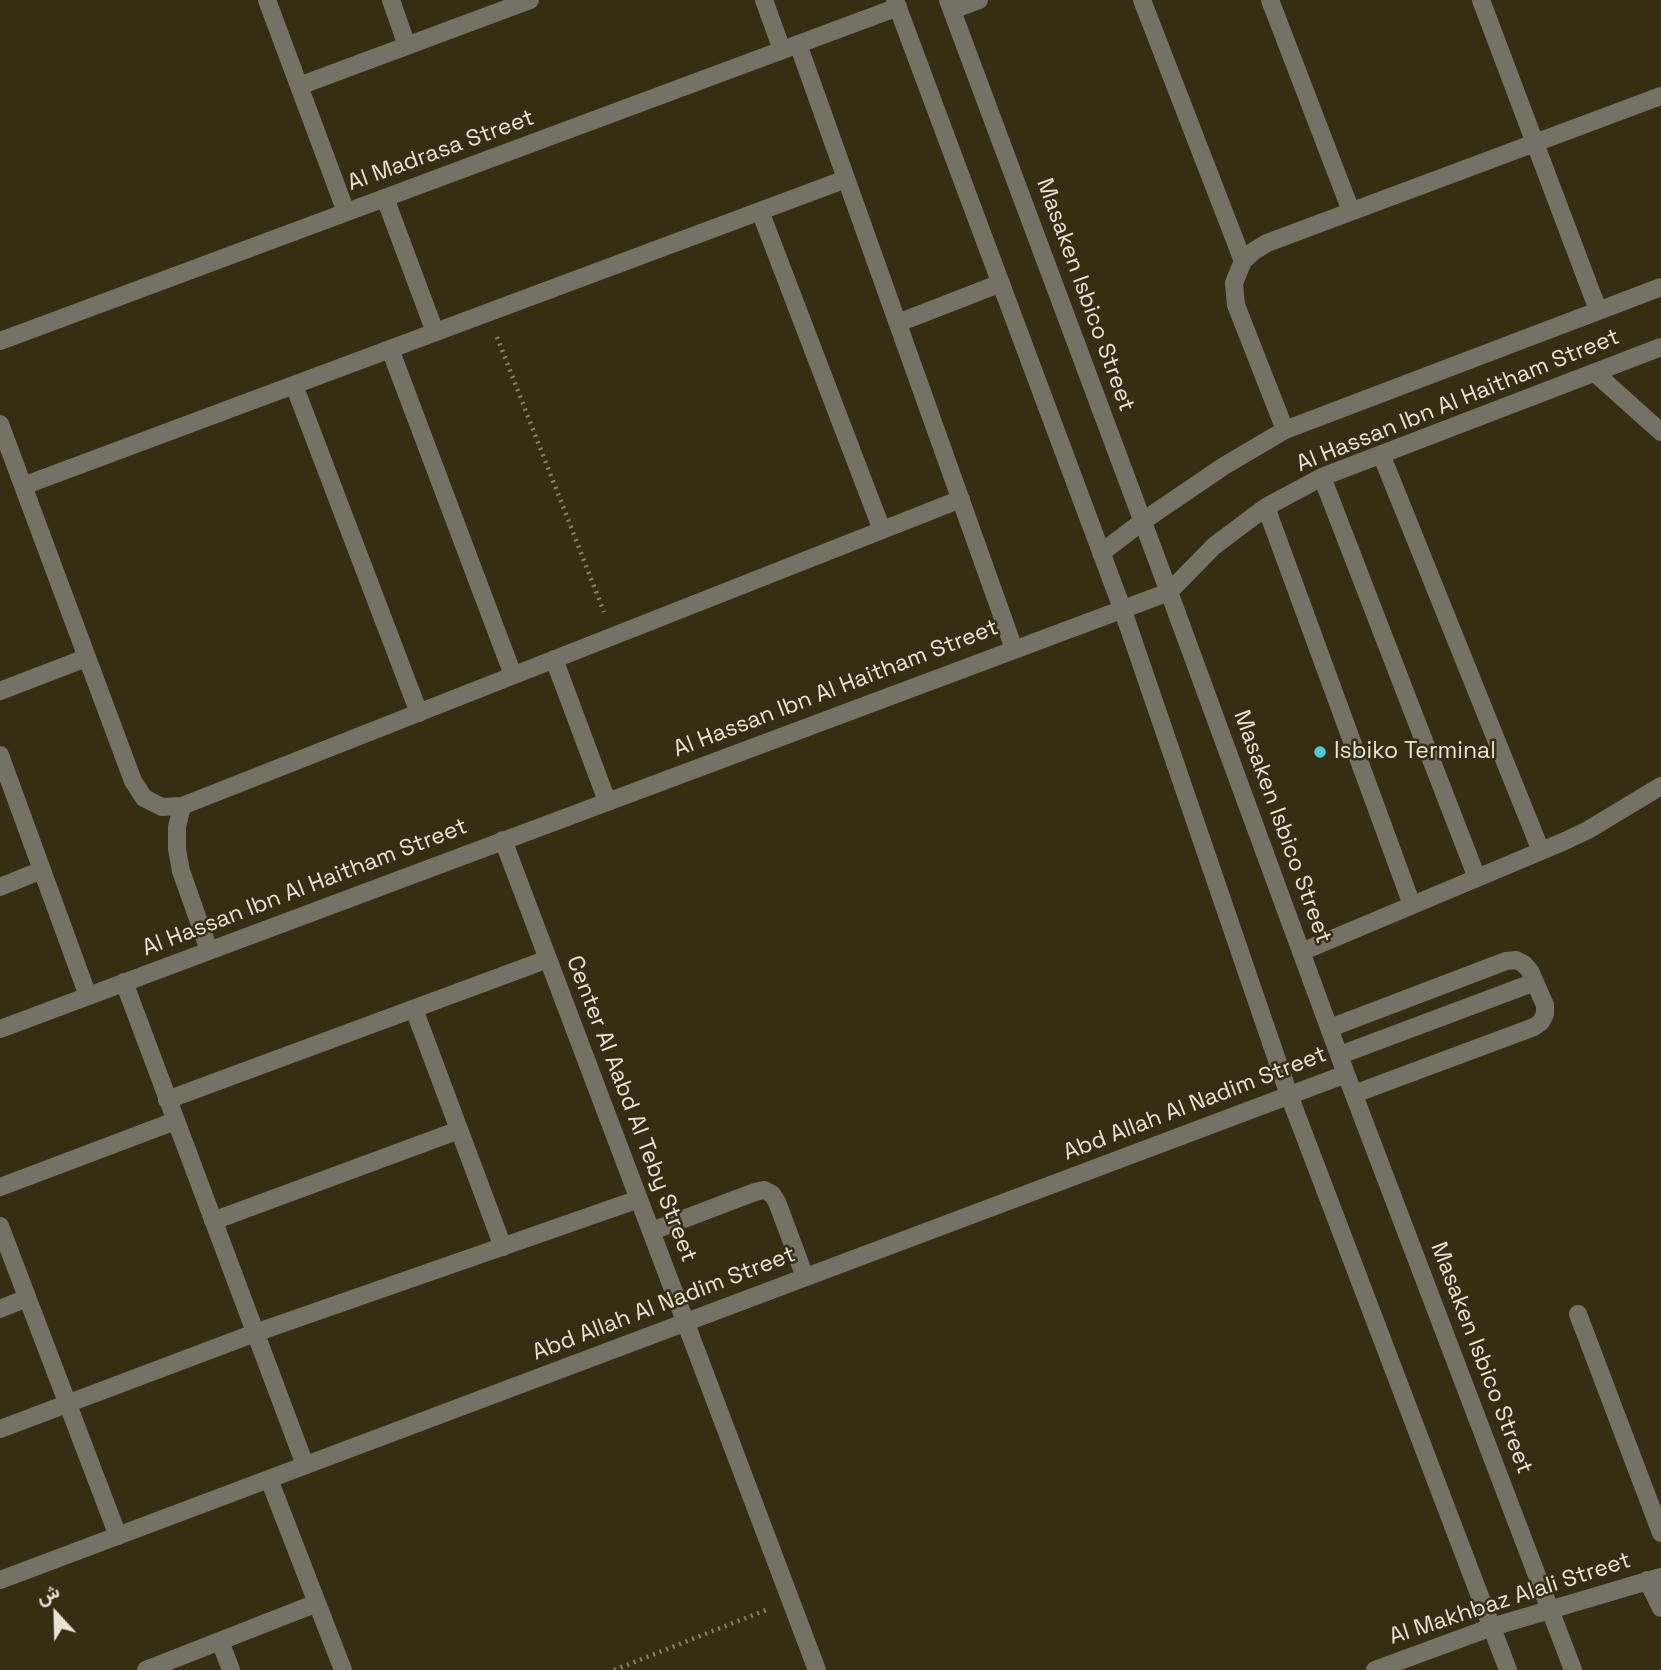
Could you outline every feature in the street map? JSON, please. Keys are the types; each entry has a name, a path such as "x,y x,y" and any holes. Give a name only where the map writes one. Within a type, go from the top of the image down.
{"street":[{"path":"267,0 346,212"},
{"path":"391,0 407,46"},
{"path":"299,86 530,0"},
{"path":"764,0 790,47 846,179 1014,649"},
{"path":"950,5 979,0"},
{"path":"1142,0 1243,261"},
{"path":"1270,0 1351,211"},
{"path":"1481,0 1598,310"},
{"path":"897,3 1122,608 1289,1095 1508,1670"},
{"name":"Al Madrasa Street","path":"0,341 790,47 897,3"},
{"name":"Masaken Isbico Street","path":"950,5 1346,1074 1573,1670"},
{"path":"1284,430 1236,305 1234,283 1243,261 1254,251 1267,243 1351,211 1661,96"},
{"path":"23,486 846,179"},
{"path":"385,198 435,332"},
{"path":"761,211 882,530"},
{"path":"898,323 1001,283"},
{"name":"Al Hassan Ibn Al Haitham Street","path":"1101,553 1224,466 1284,430 1661,286"},
{"name":"Al Hassan Ibn Al Haitham Street","path":"0,1029 1169,592 1214,546 1266,508 1322,477 1661,347"},
{"path":"390,349 513,675"},
{"path":"1595,373 1661,432"},
{"path":"294,385 419,713"},
{"path":"0,424 133,781 144,798 162,807 182,806 961,499"},
{"path":"1381,454 1541,851"},
{"path":"1322,477 1477,878"},
{"path":"1266,508 1412,905"},
{"path":"0,691 86,658"},
{"path":"554,659 607,801"},
{"path":"0,755 88,996"},
{"path":"1301,952 1588,830 1661,786"},
{"path":"182,806 177,828 181,871 209,950"},
{"name":"Center Al Aabd Al Teby Street","path":"503,840 817,1670"},
{"path":"0,887 42,870"},
{"path":"167,1100 548,959"},
{"path":"1330,1028 1506,961 1516,960 1531,971 1545,1006 1541,1022 1534,1027 1354,1094"},
{"path":"124,982 305,1465"},
{"path":"1340,1055 1535,982"},
{"path":"414,1009 503,1247"},
{"name":"Abd Allah Al Nadim Street","path":"0,1580 1346,1074"},
{"path":"0,1187 175,1121"},
{"path":"213,1221 459,1130"},
{"path":"652,1231 764,1190 772,1194 777,1202 805,1277"},
{"path":"0,1429 255,1333 639,1199"},
{"path":"0,1226 118,1535"},
{"path":"0,1309 27,1298"},
{"path":"1578,1314 1661,1533"},
{"path":"269,1479 343,1670"},
{"path":"1654,1578 1661,1608"},
{"name":"Al Makhbaz Alali Street","path":"1375,1670 1492,1627 1654,1578"},
{"path":"146,1670 317,1603"},
{"path":"220,1641 231,1670"}],"path":[{"path":"487,313 614,636"},
{"path":"614,1670 791,1601"}],"place":[{"name":"Isbiko Terminal","path":"1320,752"}]}
